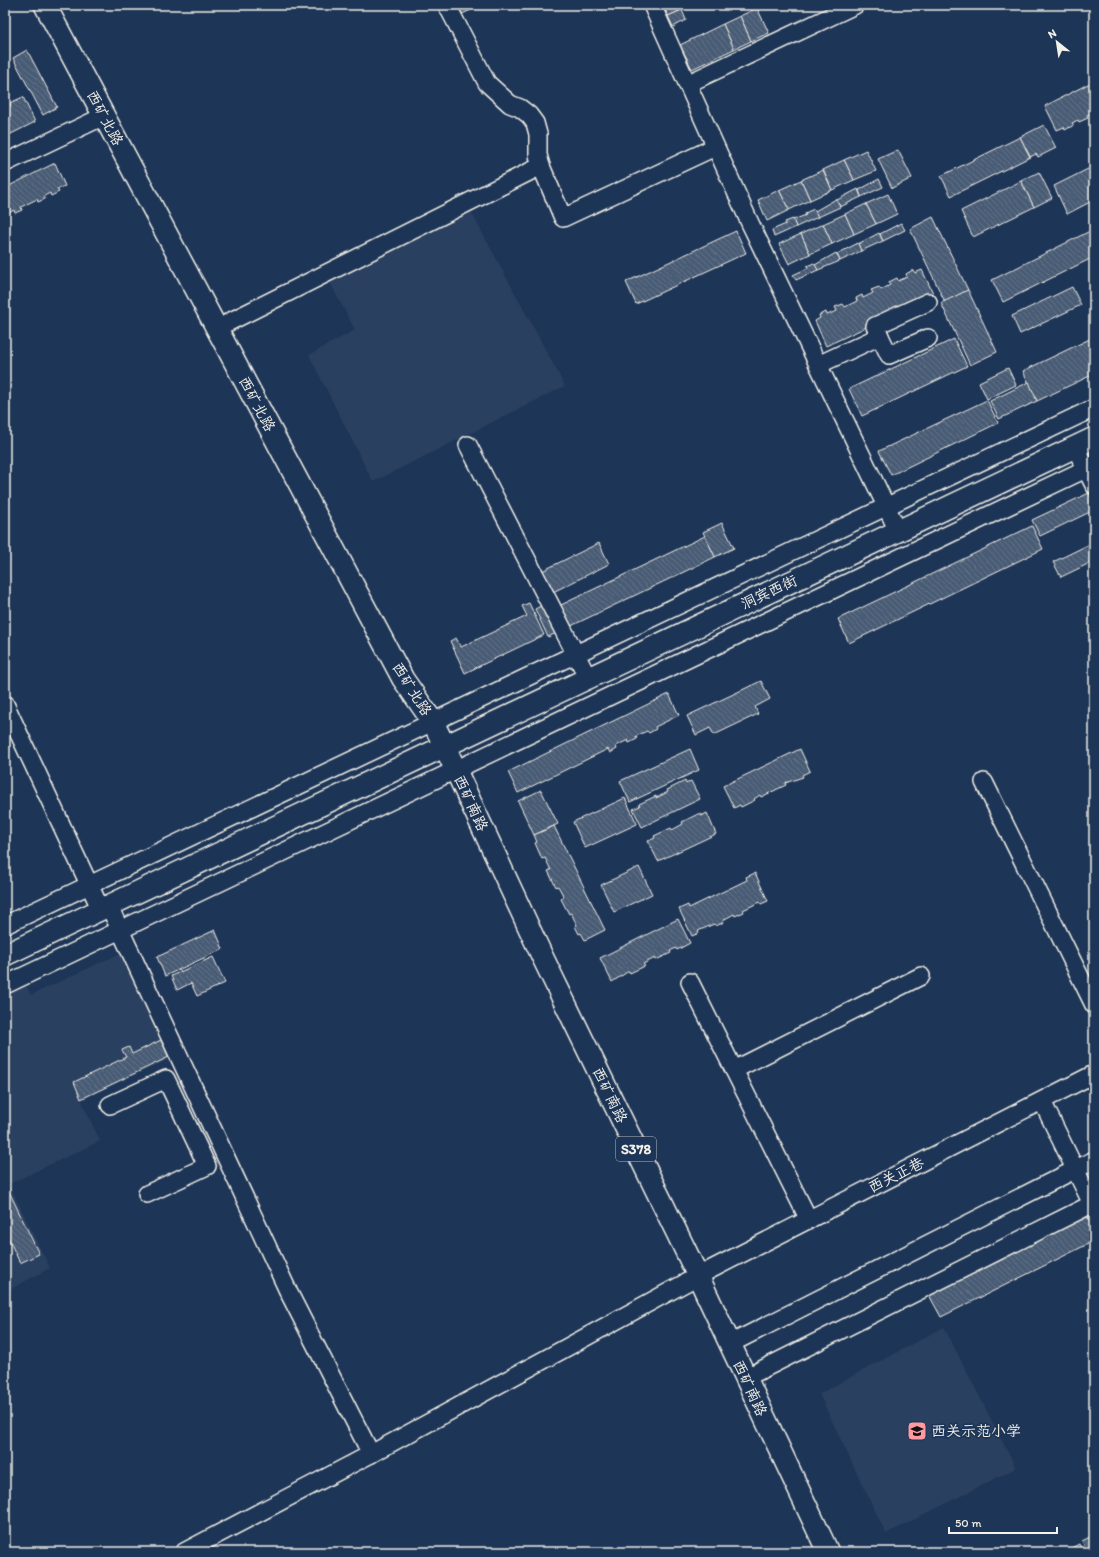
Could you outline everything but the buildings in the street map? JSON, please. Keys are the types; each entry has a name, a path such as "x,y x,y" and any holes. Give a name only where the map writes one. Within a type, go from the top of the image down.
{"main road":[{"name":"西矿北路","path":"45,5 399,672 432,722"},
{"name":"西矿北路","path":"60,5 415,672 432,722"},
{"name":"洞宾西街","path":"5,956 1094,438"},
{"name":"西矿南路","path":"432,722 445,746 543,958 698,1276 828,1552"}],"street":[{"path":"447,5 487,83 510,104 520,108 529,115 535,123 538,134 538,155 541,166 563,218 715,147"},
{"path":"652,5 749,221 898,531"},
{"path":"687,84 855,5"},
{"path":"5,163 104,116"},
{"path":"229,322 541,166"},
{"path":"928,302 876,326 889,355 928,338"},
{"path":"818,365 880,336"},
{"path":"5,925 1094,408"},
{"path":"468,445 588,678"},
{"path":"1075,447 1090,467 1094,485"},
{"path":"5,985 1090,467"},
{"path":"5,704 89,885 120,930 289,1293 371,1454"},
{"path":"984,782 1094,1005"},
{"path":"734,1070 921,976"},
{"path":"690,982 809,1220"},
{"name":"西关正巷","path":"184,1552 371,1454 698,1276 1094,1074"},
{"path":"110,1105 166,1079 207,1166"},
{"path":"745,1378 1093,1205 1042,1101"},
{"path":"147,1194 226,1157"},
{"path":"730,1344 1094,1160"}],"shaded area":[{"path":"469,208 565,386 373,482 309,355 355,330 328,279"},
{"path":"125,951 174,1057 81,1100 100,1141 9,1184 50,1268 5,1292 5,990 24,981 31,995"},
{"name":"西关示范小学","path":"944,1327 1016,1468 886,1534 819,1394"}],"place":[{"name":"西关示范小学","path":"917,1431"}]}
